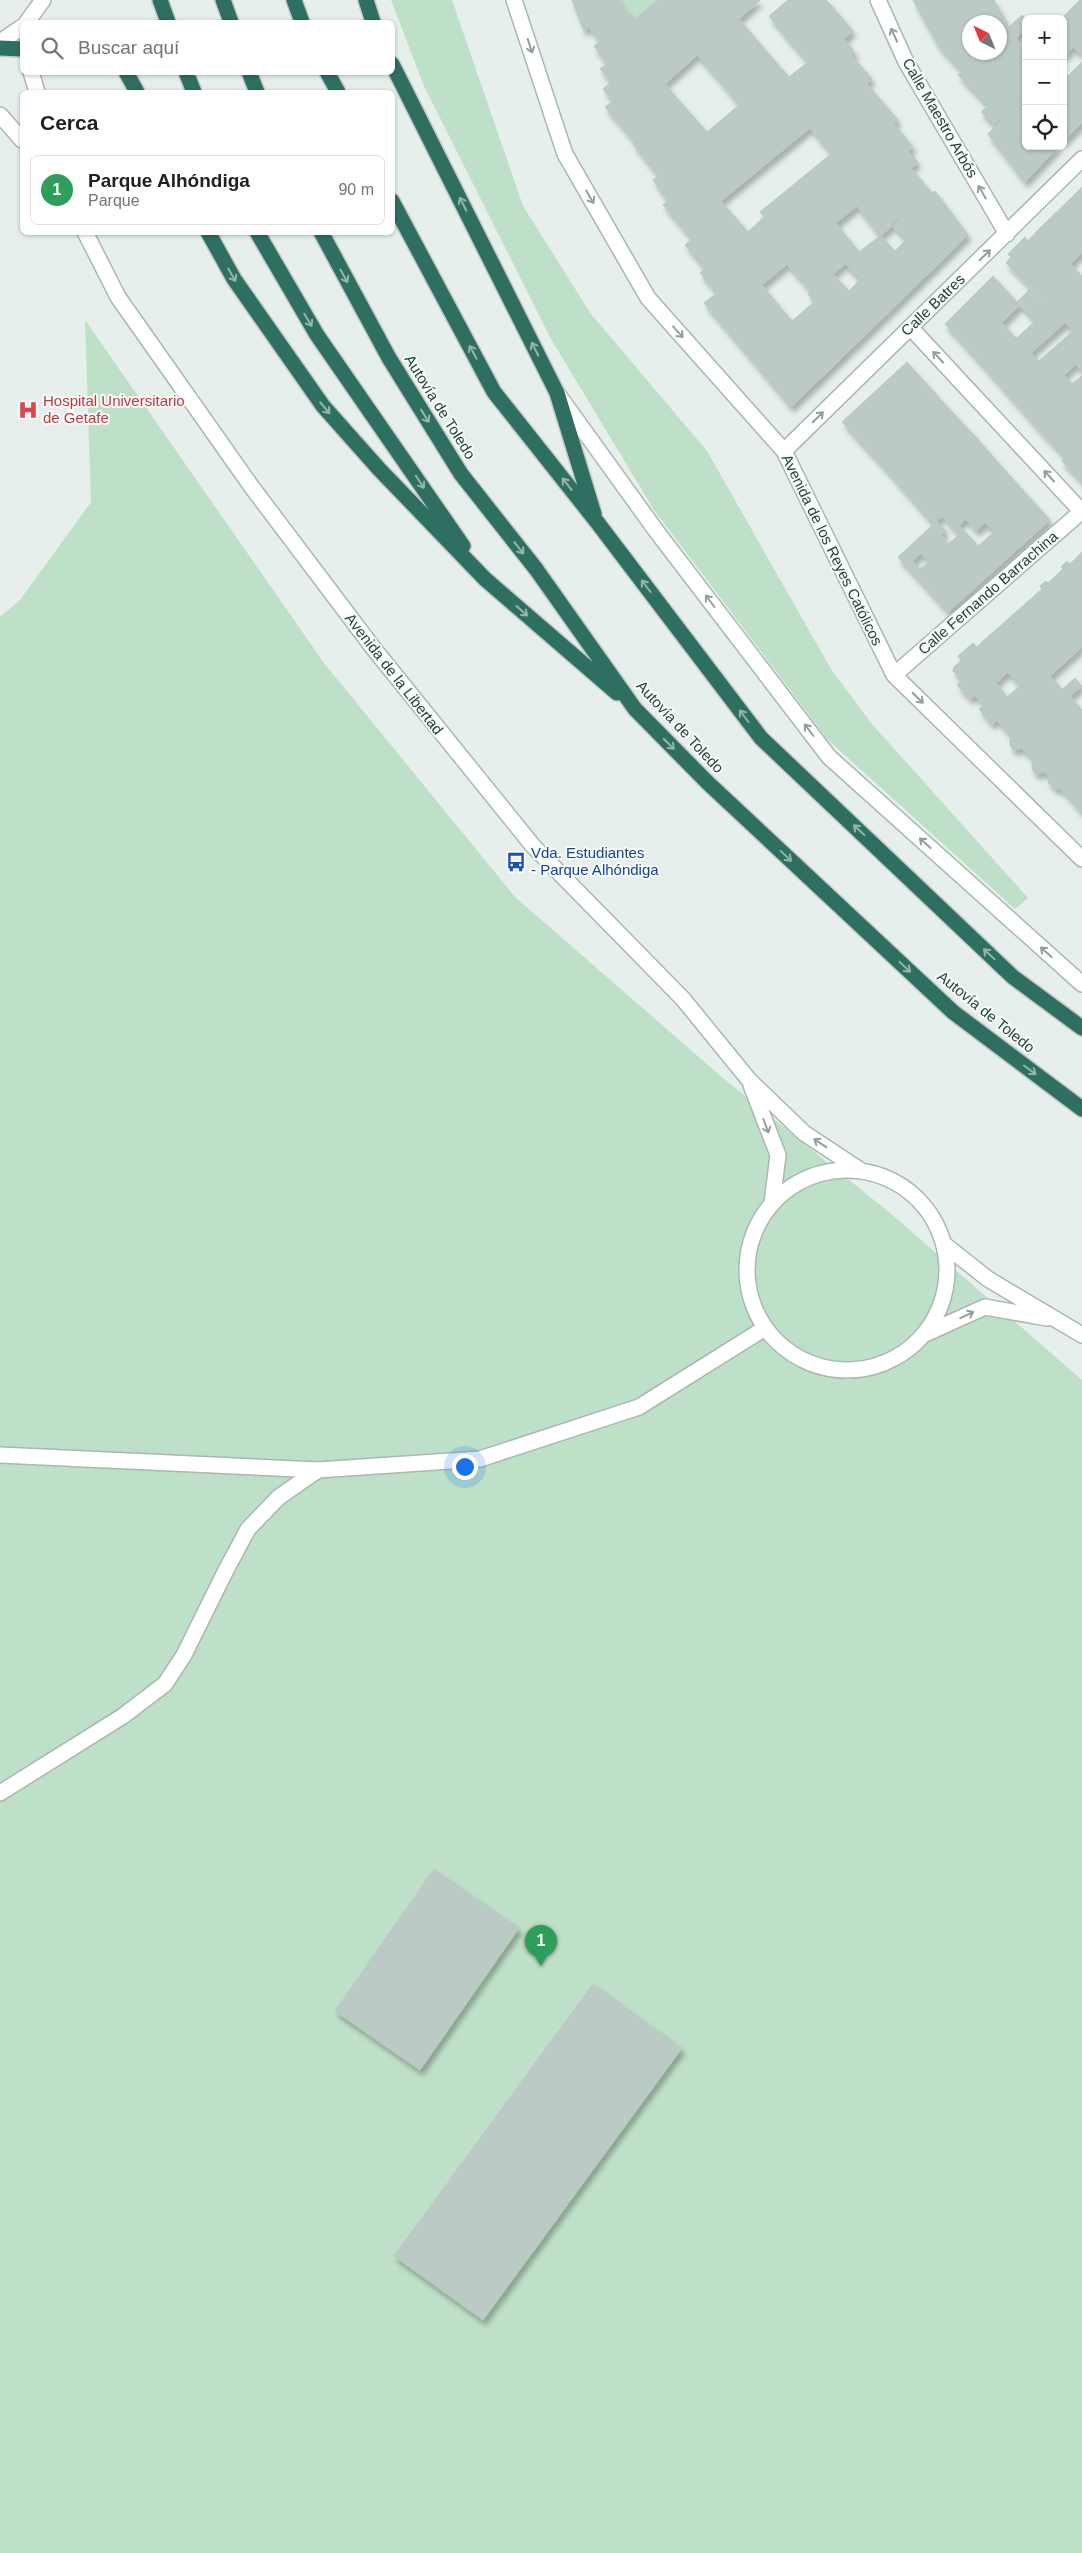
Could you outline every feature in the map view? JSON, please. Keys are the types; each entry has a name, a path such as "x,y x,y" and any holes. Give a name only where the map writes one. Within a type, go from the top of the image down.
{"highway":[{"path":"160,0 167,20"},
{"path":"224,0 230,20"},
{"path":"294,0 301,20"},
{"path":"366,0 372,20"},
{"path":"0,48 20,47"},
{"path":"395,70 557,393 597,522"},
{"path":"128,75 136,90"},
{"path":"187,75 193,90"},
{"path":"250,75 256,90"},
{"path":"330,75 337,90"},
{"path":"395,207 494,392 597,522 761,738 1013,977 1082,1028"},
{"path":"210,235 234,279 322,406 378,470 485,579 635,709"},
{"path":"259,235 317,335 485,579"},
{"name":"Autovía de Toledo","path":"323,235 390,358 461,474 536,569 635,709 708,783 952,1012 1082,1109"}],"street":[{"path":"27,20 43,0"},
{"name":"Avenida de los Reyes Católicos","path":"514,0 566,154 648,298 784,451 894,675 1082,859"},
{"name":"Calle Maestro Arbós","path":"878,0 906,62 1007,234"},
{"path":"0,42 20,27"},
{"path":"32,75 36,90"},
{"path":"0,115 20,138"},
{"name":"Calle Batres","path":"784,451 1082,159"},
{"name":"Avenida de la Libertad","path":"87,235 118,297 251,486 374,649 533,846 683,999 749,1080 804,1133 860,1170"},
{"path":"910,327 1082,511"},
{"path":"557,393 657,532 829,757 1082,984"},
{"name":"Calle Fernando Barrachina","path":"894,675 1082,511"},
{"name":"Avenida de la Libertad","path":"749,1080 778,1155 772,1203"},
{"path":"923,1335 940,1308 948,1277 945,1245 933,1216 913,1193 888,1178 860,1170 828,1171 798,1182 772,1203 759,1224 747,1264 750,1297 765,1328 786,1350 813,1364 842,1370 872,1367 900,1355 923,1335 985,1307 1057,1320"},
{"path":"945,1245 988,1279 1082,1334"},
{"path":"0,1455 318,1470 480,1459 639,1407 765,1328"},
{"path":"0,1793 123,1716 165,1684 184,1656 248,1530 279,1497 318,1470"}],"green space":[{"path":"391,0 452,0 523,206 591,314 707,451 831,669 872,724 1028,898 1015,909 828,740 654,510 551,339 424,86"},
{"path":"621,0 658,0 635,19 618,3"},
{"path":"85,320 324,663 515,897 723,1078 890,1213 1082,1380 1082,2553 0,2553 0,617 20,600 91,502"}],"building":[{"path":"572,0 621,0 584,31"},
{"path":"658,0 709,0 712,2 697,15 744,66 720,81 697,55 665,84 682,104 635,142 605,107 613,101 603,89 611,82 600,69 607,64 594,46 600,42 589,27 618,3 635,19"},
{"path":"709,0 760,0 739,19 767,52 744,66 697,15 712,2"},
{"path":"788,0 826,0 832,6 788,39 769,16"},
{"path":"913,0 994,0 1002,15 962,15 962,60 1007,60 1007,23 1009,27 1022,15 1022,33 1016,38 1022,49 1022,97 994,125 981,112 988,106 958,75 962,71 939,47"},
{"path":"1082,0 1082,56 1067,41 1067,15 1065,15"},
{"path":"832,6 853,31 844,39 855,53 852,56 872,79 867,84 898,120 894,124 913,147 908,152 918,162 911,168 932,193 880,236 857,206 836,223 859,252 812,292 787,264 762,285 786,314 743,349 704,303 717,293 700,273 705,268 685,245 692,239 663,205 668,201 653,180 659,176 633,144 682,104 707,132 739,105 720,81 767,52 789,77 808,62 788,39","holes":["810,128 831,154 760,212 764,217 748,232 721,201"]},
{"path":"1067,40 1073,47 1067,54"},
{"path":"1082,62 1082,123 1070,135 1067,132 1067,77"},
{"path":"1022,97 1022,150 1055,150 1025,182 988,134"},
{"path":"1082,187 1082,209 1071,198"},
{"path":"935,191 968,235 883,318 853,287 860,279 844,263 880,236 895,251 906,240 891,224"},
{"path":"1071,198 1082,209 1082,253 1070,264 1038,230"},
{"path":"1038,230 1082,276 1082,340 1006,263 1011,257 1008,254 1025,237 1028,241"},
{"path":"832,273 849,291 853,287 883,318 791,407 743,349 786,314 792,321 814,302 808,294"},
{"path":"993,276 1017,302 1030,289 1048,308 1035,321 1020,305 1002,323 1016,338 985,368 945,324"},
{"path":"1050,307 1065,323 1031,353 1039,361 1073,331 1082,340 1014,401 985,368"},
{"path":"1082,340 1082,371 1076,364 1064,375 1072,384 1082,376 1082,395 1041,432 1014,401"},
{"path":"907,362 951,411 887,471 842,422"},
{"path":"1082,395 1082,482 1062,461 1065,457 1041,432"},
{"path":"951,411 975,436 910,497 887,471"},
{"path":"975,436 1001,466 933,524 910,497"},
{"path":"1001,466 1050,520 948,612 898,557 937,521 946,531 941,535 948,544 959,535 943,517","holes":["966,519 976,531 985,523 994,532 978,546 959,525","921,553 929,562 920,569 913,561"]},
{"path":"1082,552 1082,586 1063,565 1067,561 1070,564"},
{"path":"1063,565 1082,586 1082,647 1050,676 1063,690 1041,710 982,642 1042,589 1040,586 1046,581 1048,583 1063,569 1061,567"},
{"path":"982,642 1008,672 996,683 1007,697 1020,686 1041,710 1011,736 997,720 992,724 979,709 984,705 975,695 970,699 957,685 962,681 953,671 954,667 961,661 958,656 973,643 977,647"},
{"path":"1075,678 1082,686 1070,696 1082,710 1082,742 1046,774 1044,772 1036,774 1032,769 1032,764 1035,762 1022,748 1014,750 1010,745 1010,740 1014,738 1011,736"},
{"path":"1082,742 1082,790 1071,800 1060,788 1055,789 1048,782 1049,777 1046,774"},
{"path":"1082,790 1082,813 1071,800"},
{"path":"434,1869 519,1928 420,2070 335,2011"},
{"path":"593,1984 682,2048 483,2320 394,2256"}],"place":[{"name":"Hospital Universitario de Getafe","path":"28,410"},
{"name":"Vda. Estudiantes - Parque Alhóndiga","path":"516,862"},
{"name":"Parque Alhóndiga","path":"541,1966"}]}
